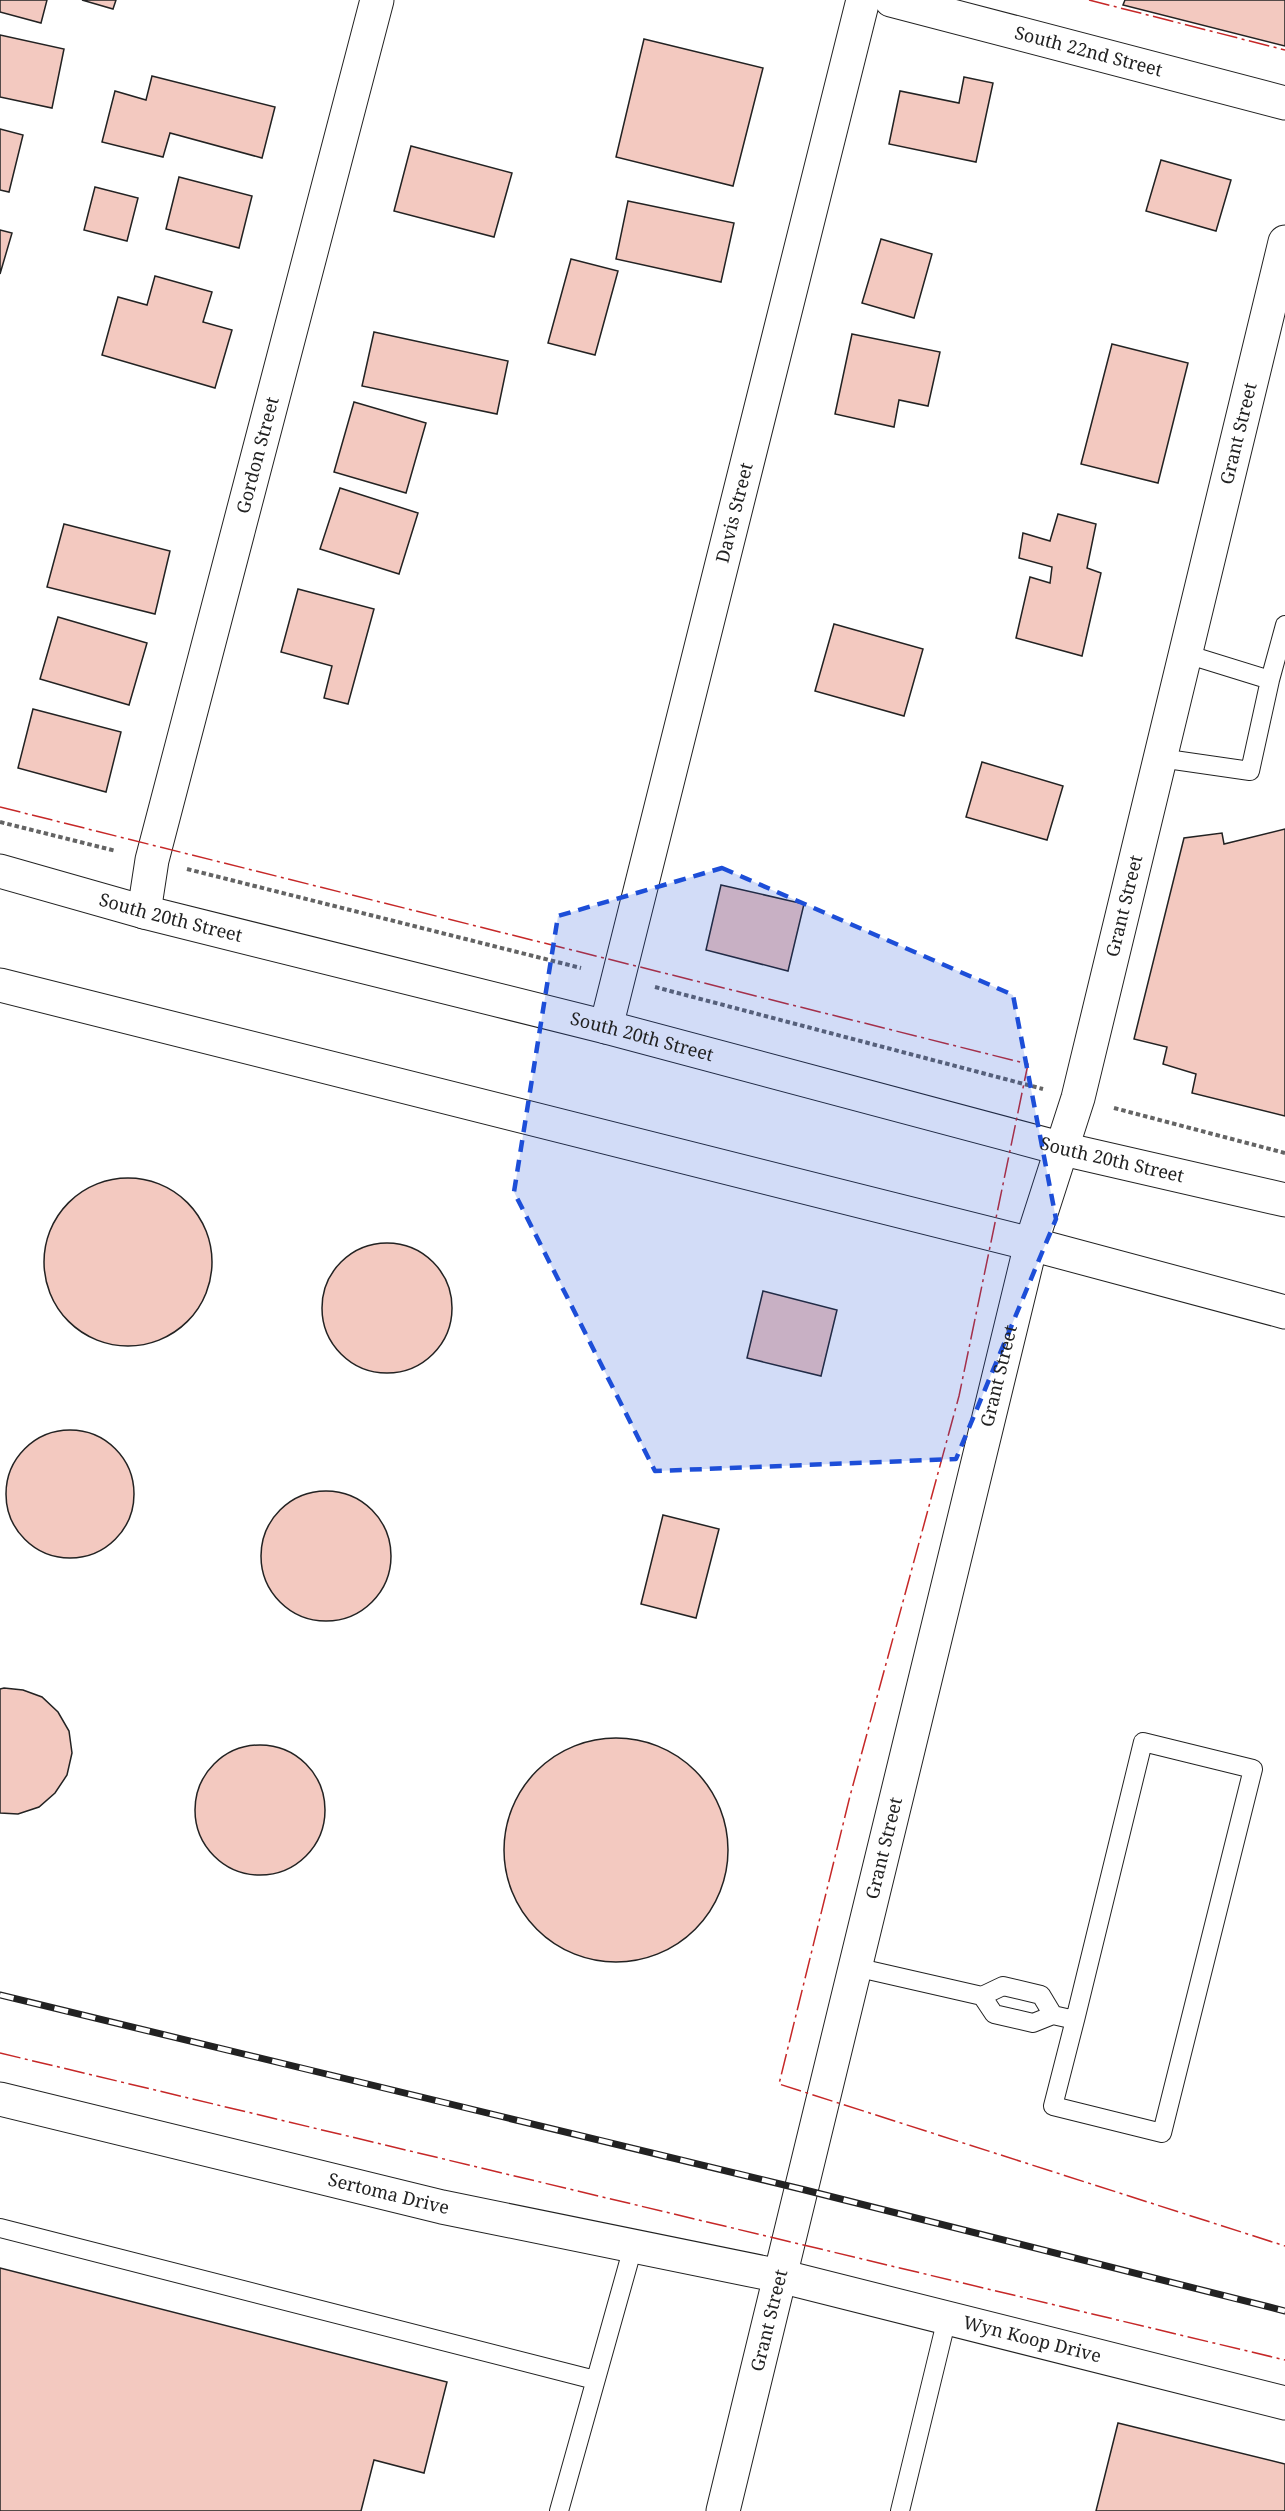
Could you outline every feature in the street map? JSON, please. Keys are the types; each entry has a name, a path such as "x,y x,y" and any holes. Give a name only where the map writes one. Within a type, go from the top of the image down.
{"street":[{"name":"Gordon Street","path":"144,912 152,860 377,0"},
{"name":"Davis Street","path":"606,1027 863,0"},
{"name":"South 22nd Street","path":"891,0 1285,103"},
{"name":"Grant Street","path":"723,2511 1031,1244 1064,1149 1285,242"},
{"name":"South 20th Street","path":"0,871 144,912 606,1027 1064,1149 1285,1200"},
{"path":"0,986 1031,1244 1285,1312"},
{"name":"Sertoma Drive","path":"0,2098 442,2207 780,2276"},
{"name":"Wyn Koop Drive","path":"780,2276 1285,2403"}],"lane":[{"path":"1160,758 1250,771 1285,625"},
{"path":"1185,654 1270,680"},
{"path":"1143,1742 1252,1769 1162,2133 1053,2106 1075,2020 1143,1742"},
{"path":"855,1967 982,1996 1003,1986 1041,1995 1053,2015"},
{"path":"982,1996 994,2014 1033,2023 1053,2015 1075,2020"},
{"path":"0,2228 595,2380"},
{"path":"559,2511 633,2247"},
{"path":"900,2511 947,2318"}],"highlighted area":[{"path":"722,868 1013,995 1056,1219 956,1459 655,1471 514,1192 558,916"}],"building":[{"path":"0,0 47,0 41,23 0,12"},
{"path":"82,0 116,0 113,9"},
{"path":"1125,0 1285,0 1285,46 1123,5"},
{"path":"0,35 64,49 52,108 0,97"},
{"path":"644,39 763,68 733,186 616,157"},
{"path":"152,76 275,107 262,158 170,133 163,157 102,142 115,91 146,100"},
{"path":"964,77 993,83 976,162 889,144 900,91 959,103"},
{"path":"0,129 23,135 9,192 0,190"},
{"path":"411,146 512,173 494,237 394,211"},
{"path":"1161,160 1231,180 1216,231 1146,211"},
{"path":"179,177 252,196 239,248 166,229"},
{"path":"95,187 138,198 127,241 84,230"},
{"path":"628,201 734,223 721,282 616,259"},
{"path":"0,230 12,233 0,274"},
{"path":"881,239 932,254 914,318 862,303"},
{"path":"571,259 618,271 595,355 548,343"},
{"path":"155,276 212,292 203,322 232,330 215,388 102,355 118,297 147,305"},
{"path":"374,332 508,361 497,414 362,386"},
{"path":"852,334 940,352 928,406 899,400 894,427 835,414"},
{"path":"1112,344 1188,363 1158,483 1081,464"},
{"path":"354,402 426,423 406,493 334,472"},
{"path":"340,488 418,513 399,574 320,549"},
{"path":"1058,514 1096,524 1087,568 1101,573 1082,656 1016,638 1030,577 1050,583 1052,567 1019,558 1023,533 1050,541"},
{"path":"64,524 170,551 155,614 47,587"},
{"path":"298,589 374,609 348,704 324,698 332,666 281,652"},
{"path":"58,617 147,643 129,705 40,679"},
{"path":"834,624 923,649 904,716 815,691"},
{"path":"33,709 121,732 106,792 18,768"},
{"path":"982,762 1063,786 1047,840 966,817"},
{"path":"1285,829 1285,1116 1192,1093 1196,1074 1163,1064 1167,1047 1134,1039 1184,838 1222,833 1224,844"},
{"path":"721,885 804,904 788,971 706,950"},
{"path":"128,1178 144,1179 160,1184 188,1202 206,1230 211,1246 211,1278 206,1294 188,1322 160,1340 144,1345 128,1346 112,1345 96,1340 68,1322 50,1294 45,1278 44,1262 45,1246 50,1230 68,1202 96,1184 112,1179"},
{"path":"387,1243 412,1248 433,1262 447,1283 452,1308 447,1333 433,1354 412,1368 387,1373 362,1368 341,1354 327,1333 322,1308 327,1283 341,1262 362,1248"},
{"path":"763,1291 837,1310 821,1376 747,1358"},
{"path":"70,1430 95,1435 115,1449 129,1469 134,1494 129,1519 115,1539 95,1553 70,1558 45,1553 25,1539 11,1519 6,1494 11,1469 25,1449 45,1435"},
{"path":"326,1491 351,1496 372,1510 386,1531 391,1556 386,1581 372,1602 351,1616 326,1621 301,1616 280,1602 266,1581 261,1556 266,1531 280,1510 301,1496"},
{"path":"663,1515 719,1529 696,1618 641,1604"},
{"path":"0,1689 23,1690 42,1697 58,1712 69,1731 72,1753 67,1775 55,1793 39,1807 18,1814 0,1813"},
{"path":"605,1738 627,1738 659,1746 696,1770 715,1797 724,1817 728,1850 724,1883 720,1893 696,1930 669,1949 649,1958 627,1962 605,1962 573,1954 536,1930 517,1903 508,1883 504,1861 504,1839 512,1807 536,1770 563,1751 583,1742"},
{"path":"260,1745 285,1750 306,1764 320,1785 325,1810 320,1835 306,1856 285,1870 260,1875 235,1870 214,1856 200,1835 195,1810 200,1785 214,1764 235,1750"},
{"path":"0,2268 447,2382 424,2473 374,2460 361,2511 0,2511"},
{"path":"1118,2423 1285,2464 1285,2511 1096,2511"}],"railway":[{"path":"0,1995 801,2189 1285,2311"}],"power":[{"path":"1089,0 1285,50"},
{"path":"0,807 1028,1064 959,1396 850,1796 779,2084 1285,2246"},
{"path":"0,2053 1285,2360"}]}
